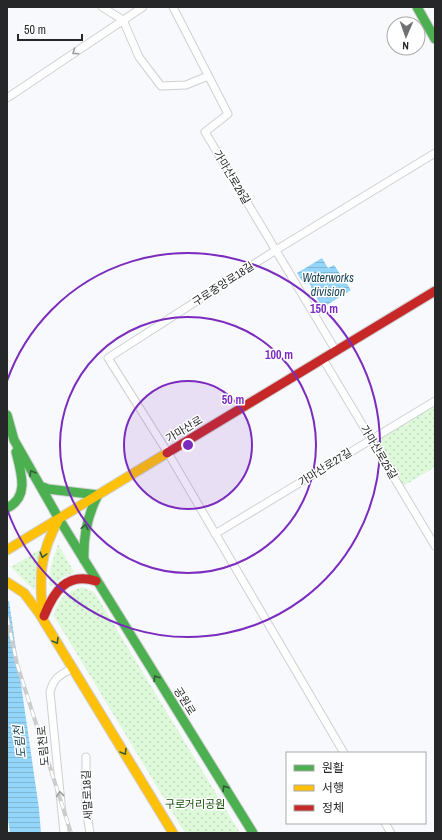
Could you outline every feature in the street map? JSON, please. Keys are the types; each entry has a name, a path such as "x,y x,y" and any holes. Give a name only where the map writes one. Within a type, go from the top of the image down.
{"main road":[{"path":"417,7 435,39"},
{"name":"가마산로","path":"7,550 435,292"},
{"path":"7,415 14,440 22,482 22,490 19,500 11,507 7,508"},
{"path":"14,440 58,519 47,541 39,575 43,619"},
{"path":"40,486 48,489 98,495 89,512 84,530 85,562"},
{"name":"공원로","path":"58,519 253,833"},
{"path":"43,619 52,597 65,584 83,578 96,581"},
{"path":"7,582 17,587 26,595 43,619 173,833"}],"street":[{"path":"102,7 123,20 139,57 161,86 186,85 208,76"},
{"path":"7,98 143,7"},
{"name":"가마산로26길","path":"173,7 228,114 205,132 336,351"},
{"name":"구로중앙로18길","path":"168,453 108,358 276,250 435,153"},
{"name":"가마산로25길","path":"322,359 435,546"},
{"name":"가마산로27길","path":"215,534 435,400"},
{"path":"168,453 343,752"},
{"name":"도림천로","path":"64,833 50,692 53,682 60,675 73,668"},
{"name":"새말로18길","path":"86,757 86,809 90,833"},
{"path":"386,824 391,833"}],"green space":[{"path":"435,401 435,467 400,488 371,438"},
{"path":"58,544 74,572 62,578 53,586 49,585 51,567"},
{"path":"41,549 36,571 34,590 11,567"},
{"name":"구로거리공원","path":"82,587 94,592 240,833 185,833 54,616 60,600 67,594"}],"water":[{"name":"Waterworks division","path":"322,258 328,268 334,265 351,290 322,308 309,283 304,284 297,273"},
{"name":"도림천","path":"9,601 39,809 41,833 10,833 7,812 7,602"}],"railway":[{"path":"7,617 17,664 71,833"}],"traffic: fast":[{"path":"417,7 435,39"},
{"path":"7,415 14,440 59,519"},
{"path":"7,508 19,497 21,491 22,483 16,452"},
{"path":"40,486 48,489 98,495 86,526 84,560"},
{"path":"59,519 253,833"}],"traffic: slow":[{"path":"7,550 167,453"},
{"path":"43,617 41,590 42,566 52,532 59,519"},
{"path":"7,582 24,593 39,613 173,833"}],"traffic: jam":[{"path":"167,453 435,291"},
{"path":"44,616 52,599 63,586 77,579 96,581"}]}
